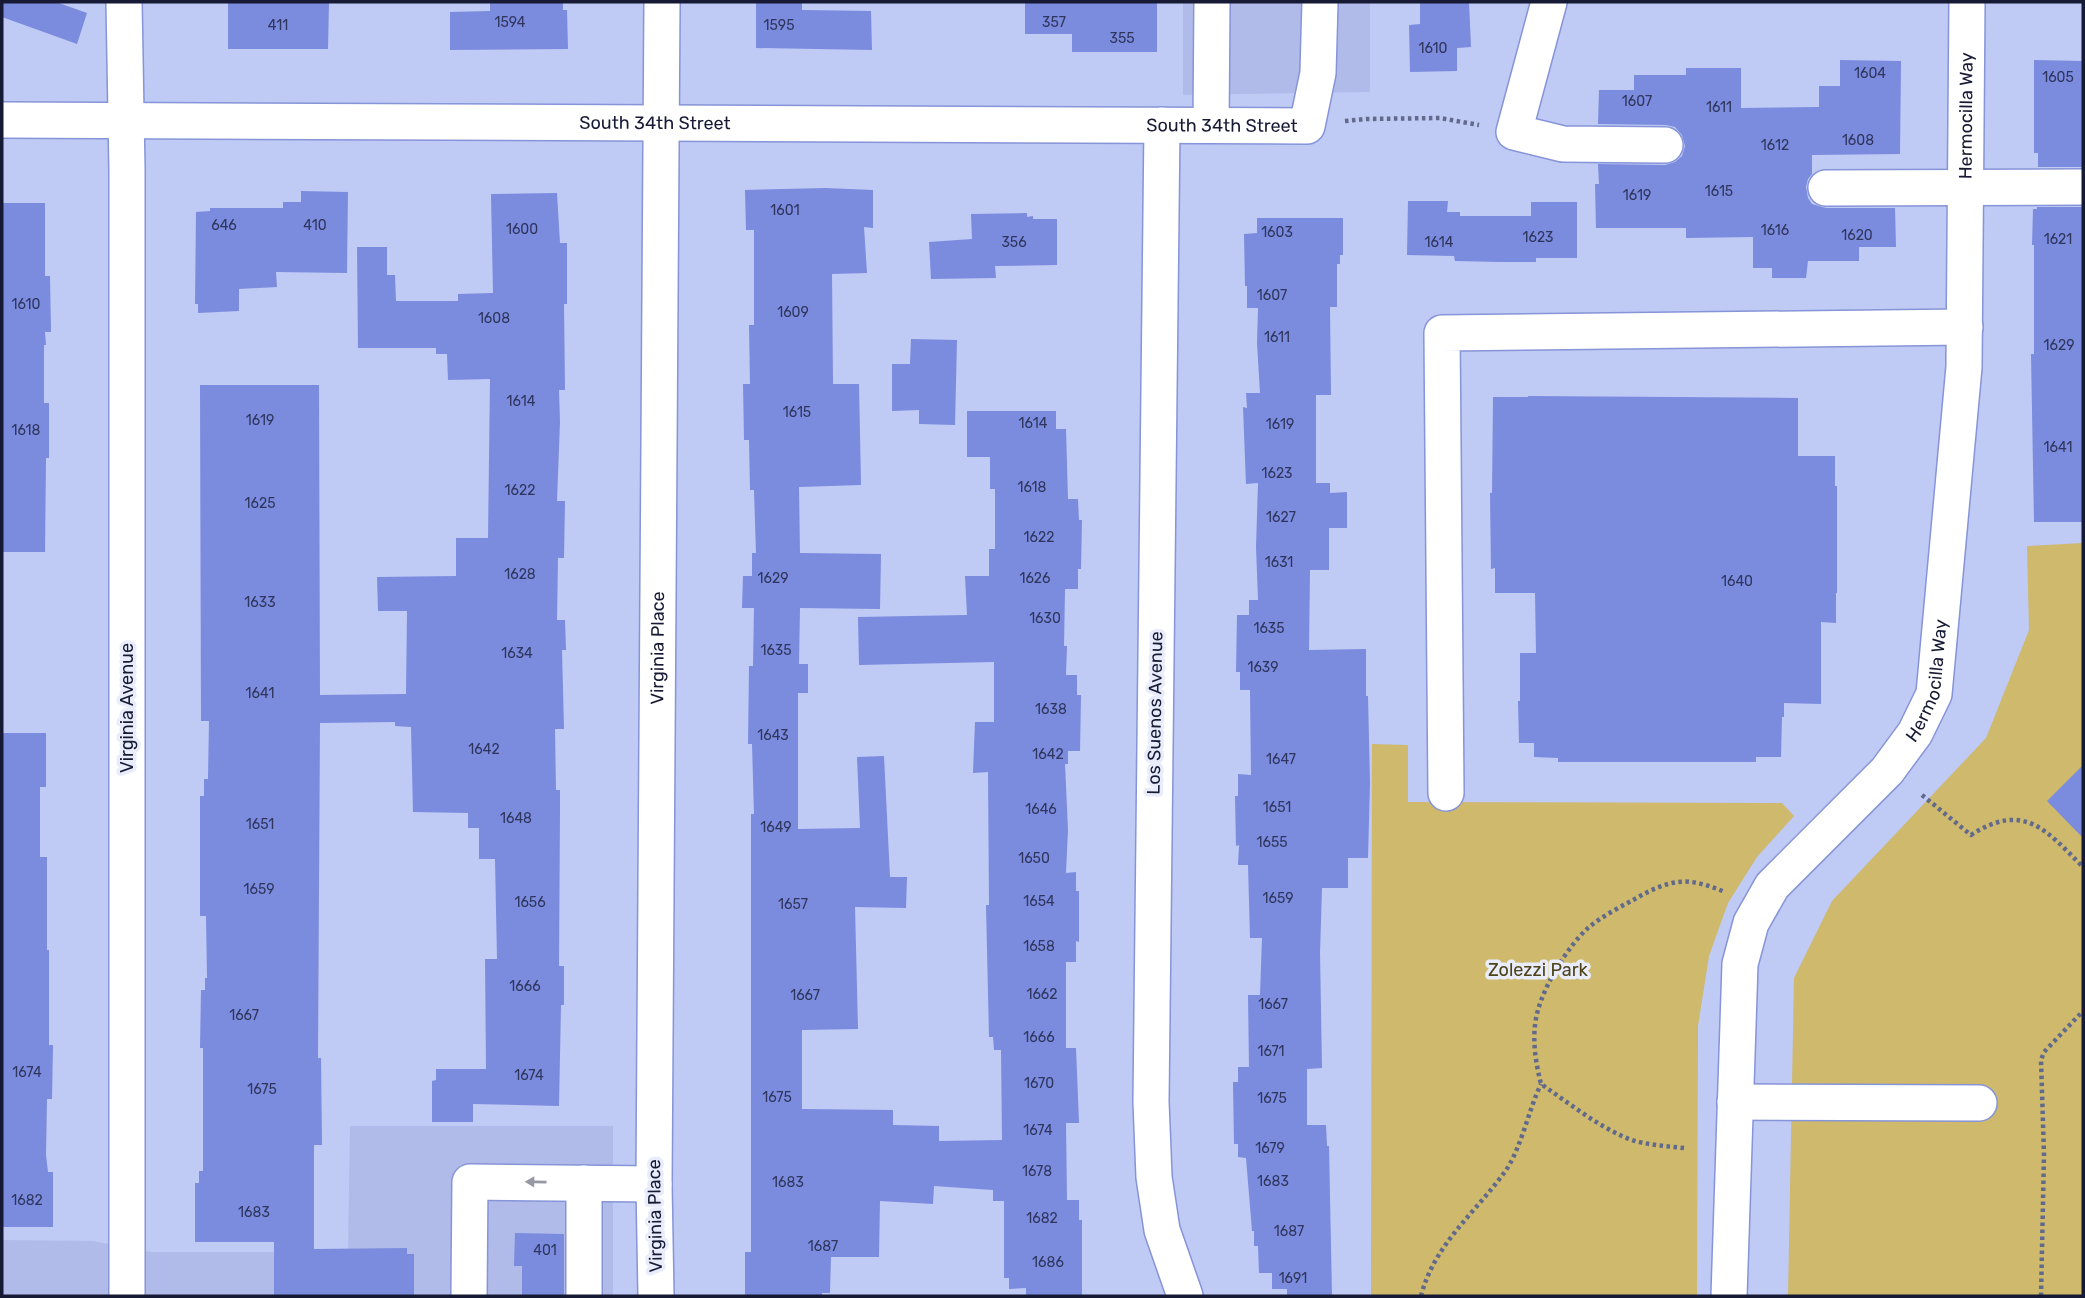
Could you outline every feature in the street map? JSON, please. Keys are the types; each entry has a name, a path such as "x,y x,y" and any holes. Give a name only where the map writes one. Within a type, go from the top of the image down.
{"street":[{"name":"Virginia Avenue","path":"124,2 127,120 127,1296"},
{"name":"Virginia Place","path":"656,1296 654,1184 662,2"},
{"path":"1211,125 1212,2"},
{"path":"1307,126 1318,73 1320,2"},
{"path":"1549,2 1514,132 1563,144 1665,145"},
{"name":"Hermocilla Way","path":"1729,1296 1740,964 1751,923 1773,886 1887,771 1915,733 1934,694 1964,367 1967,2"},
{"name":"South 34th Street","path":"2,120 1307,126"},
{"name":"Los Suenos Avenue","path":"1162,125 1151,1102 1153,1177 1162,1230 1185,1296"},
{"path":"1826,188 2083,187"},
{"path":"1446,793 1442,333 1965,327"},
{"path":"1735,1102 1979,1103"},
{"path":"470,1296 470,1182 654,1184"},
{"path":"584,1183 584,1296"}],"path":[{"path":"1307,126 1366,119 1440,118 1514,132"},
{"path":"1922,795 1971,835 1987,825 2009,819 2029,821 2049,832 2083,867"},
{"path":"1421,1296 1444,1245 1506,1171 1516,1151 1531,1104 1541,1084 1534,1034 1538,1009 1550,980 1569,951 1587,929 1650,890 1679,882 1704,884 1725,892"},
{"path":"2041,1296 2044,1155 2041,1060 2044,1052 2083,1011"},
{"path":"1541,1084 1601,1126 1631,1140 1684,1148"}],"shaded area":[{"path":"1183,2 1370,2 1370,92 1183,95"},
{"path":"350,1126 613,1126 613,1296 2,1296 2,1240 93,1241 150,1252 348,1252"}],"green space":[{"path":"2083,543 2083,1296 1788,1296 1794,978 1832,901 1986,738 2029,630 2027,546"},
{"name":"Zolezzi Park","path":"1372,744 1408,745 1408,802 1782,803 1794,816 1757,857 1728,903 1709,956 1698,1026 1697,1296 1371,1296"}],"building":[{"path":"2,2 56,2 87,13 77,44 2,17"},
{"path":"228,2 329,2 328,49 228,49"},
{"path":"490,2 563,2 563,10 567,10 568,49 450,50 450,12 490,11"},
{"path":"756,2 802,2 802,10 871,11 872,50 756,48"},
{"path":"1025,2 1157,2 1157,52 1072,52 1072,34 1025,34"},
{"path":"1420,2 1469,2 1471,47 1457,48 1457,71 1410,72 1409,25 1420,24"},
{"path":"1840,60 1901,61 1900,154 1812,155 1812,174 1806,187 1808,198 1812,204 1826,208 1895,208 1896,247 1859,247 1859,261 1808,261 1806,278 1772,278 1772,268 1753,268 1753,237 1686,238 1686,228 1596,228 1595,184 1599,184 1598,164 1665,165 1682,156 1685,146 1682,135 1675,127 1598,124 1599,90 1634,90 1634,75 1686,75 1686,68 1741,68 1741,108 1819,107 1819,86 1840,86"},
{"path":"2034,60 2083,61 2083,167 2038,167 2038,153 2034,153"},
{"path":"745,190 873,190 873,228 864,227 867,273 832,274 833,384 859,384 861,485 799,487 800,553 881,554 880,609 800,608 799,664 808,664 808,693 798,693 798,829 860,828 857,757 884,756 890,877 907,877 906,908 855,907 858,1029 802,1030 802,1109 893,1110 893,1125 939,1126 939,1141 1002,1140 1001,1050 994,1050 993,1037 989,1037 986,905 989,905 988,772 973,773 975,722 994,722 994,662 859,665 858,617 967,615 965,576 989,576 989,549 995,549 995,489 990,489 990,457 967,457 967,411 1056,411 1056,429 1066,429 1068,499 1078,499 1079,520 1082,520 1078,589 1065,589 1064,646 1067,646 1066,675 1077,675 1077,695 1081,695 1080,751 1068,751 1068,764 1065,764 1068,830 1066,873 1076,872 1076,891 1079,891 1079,942 1076,941 1076,962 1066,962 1066,1048 1076,1048 1079,1123 1066,1123 1067,1200 1079,1200 1079,1220 1082,1220 1082,1296 1026,1296 1026,1288 1009,1289 1009,1278 1004,1278 1004,1201 993,1201 993,1190 934,1186 933,1204 880,1201 879,1257 831,1257 830,1293 822,1293 822,1296 745,1296 745,1252 751,1252 751,814 754,814 752,744 748,744 749,666 753,666 754,608 742,608 743,576 752,576 752,553 756,553 749,440 744,440 743,384 750,384 749,325 754,325 754,230 746,230"},
{"path":"301,191 348,192 347,273 276,272 277,287 239,289 239,311 198,313 198,304 195,304 196,212 210,211 210,208 283,208 283,202 301,202"},
{"path":"557,193 560,243 567,243 567,304 564,304 565,390 559,390 557,501 565,501 564,558 558,558 557,620 565,620 566,650 562,650 564,729 555,729 556,790 560,790 559,966 564,966 559,1106 473,1104 473,1122 432,1122 432,1081 436,1080 436,1069 486,1069 485,959 497,959 495,859 479,859 479,828 468,828 468,813 413,812 411,727 395,726 395,722 320,723 318,1058 321,1058 322,1145 314,1145 314,1249 407,1248 407,1254 414,1254 414,1296 274,1296 274,1242 195,1242 195,1183 199,1183 199,1171 203,1171 201,990 205,990 207,978 206,916 200,916 200,796 204,796 204,779 208,779 209,721 201,721 200,385 319,385 320,695 406,694 407,611 378,611 377,577 456,576 456,538 488,538 490,379 448,380 447,354 436,354 436,348 358,348 357,247 387,247 387,275 395,275 396,301 458,301 458,294 493,293 491,194"},
{"path":"1408,201 1448,201 1447,212 1460,212 1460,216 1531,216 1531,202 1577,202 1577,258 1536,258 1536,262 1500,262 1455,261 1454,256 1407,255"},
{"path":"2,203 45,203 45,276 50,276 51,332 45,332 44,345 44,403 49,403 45,552 2,552"},
{"path":"2083,207 2083,522 2034,522 2032,245 2033,209"},
{"path":"1027,213 1027,217 1033,216 1033,219 1057,219 1057,265 995,266 996,278 931,279 929,242 972,239 971,214"},
{"path":"1257,218 1343,218 1343,255 1340,255 1340,264 1337,264 1337,307 1330,307 1331,395 1316,395 1316,483 1330,483 1330,493 1347,492 1347,528 1329,528 1329,570 1310,570 1309,650 1366,649 1370,783 1368,858 1348,858 1348,888 1322,888 1322,1068 1307,1069 1307,1125 1326,1125 1329,1146 1332,1296 1287,1296 1287,1289 1272,1289 1272,1273 1259,1273 1258,1246 1254,1246 1252,1231 1246,1158 1238,1157 1238,1144 1234,1144 1233,1082 1238,1082 1238,1067 1249,1067 1248,995 1260,995 1262,938 1250,938 1248,865 1238,865 1235,796 1238,796 1238,774 1251,775 1250,690 1240,690 1240,672 1236,672 1237,615 1249,615 1249,600 1258,600 1258,483 1246,484 1243,407 1247,408 1246,393 1260,393 1258,308 1247,308 1244,234 1257,233"},
{"path":"911,339 957,340 955,425 919,424 919,410 892,411 892,364 910,364"},
{"path":"1493,397 1798,398 1798,456 1835,456 1836,623 1821,622 1821,704 1784,703 1781,757 1756,757 1756,762 1558,762 1558,758 1534,757 1534,743 1519,743 1520,653 1536,653 1535,593 1495,593 1495,568 1491,569 1490,493"},
{"path":"2,733 46,733 46,787 40,787 40,857 47,857 49,1045 53,1045 52,1099 47,1099 46,1155 48,1172 53,1172 53,1227 2,1227"},
{"path":"2083,765 2083,838 2047,801"},
{"path":"515,1233 564,1234 564,1296 522,1296 522,1266 514,1266"}]}
